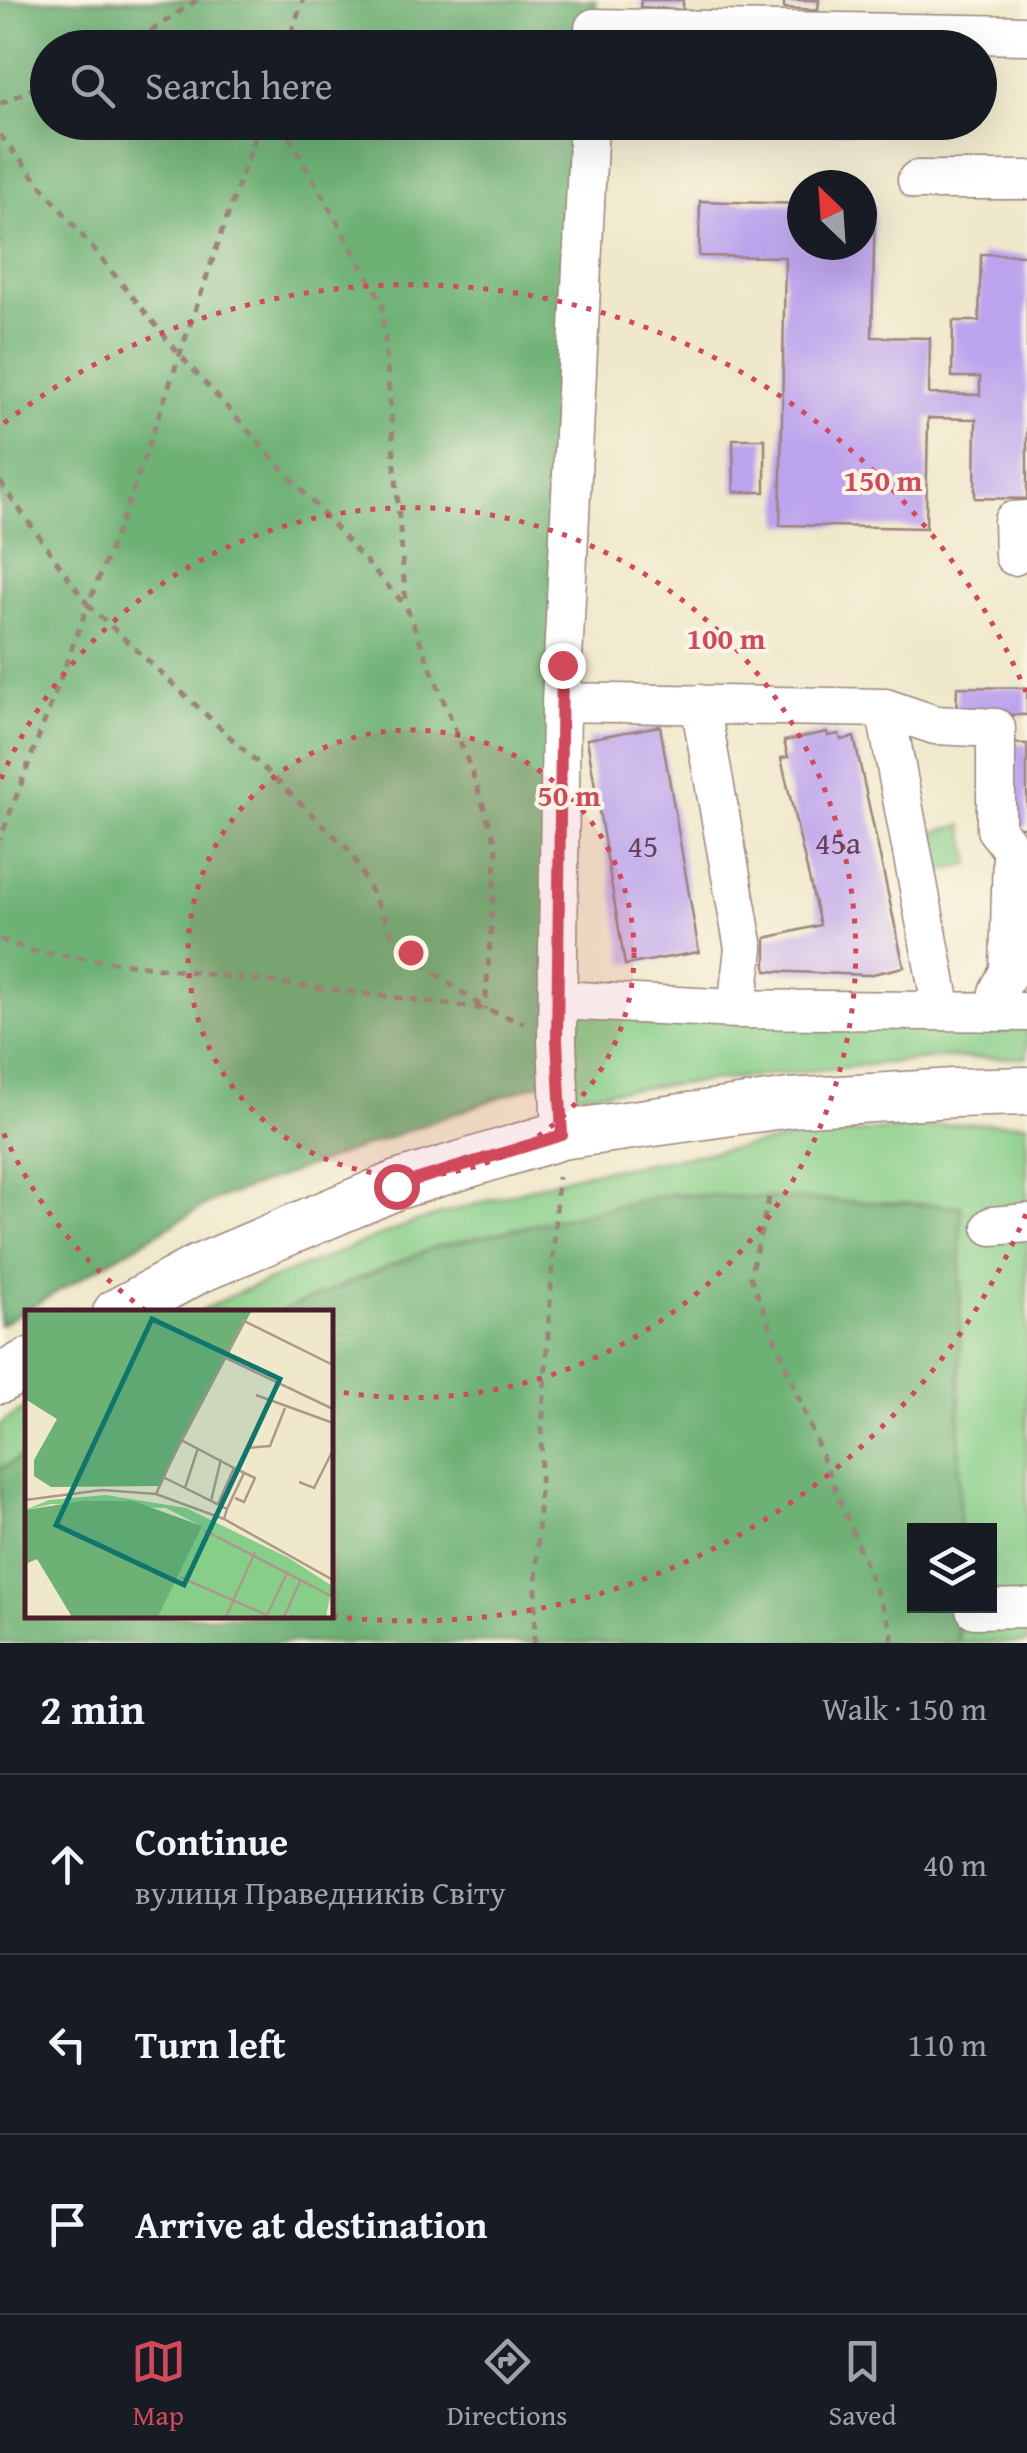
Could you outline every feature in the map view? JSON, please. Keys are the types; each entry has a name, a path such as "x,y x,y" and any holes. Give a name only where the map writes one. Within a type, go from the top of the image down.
{"main road":[{"path":"123,1310 196,1270 396,1186 562,1135 790,1102 1027,1091"},
{"path":"0,1379 25,1365"}],"street":[{"path":"594,25 791,30"},
{"path":"997,35 1027,36"},
{"path":"562,1135 557,1040 561,702 588,140"},
{"path":"918,180 1027,180"},
{"path":"1014,556 1014,521 1027,520"},
{"path":"561,702 885,708 934,725 1011,728 996,829 1012,850 1009,971 998,992 1012,1012"},
{"path":"700,704 744,948 737,1008"},
{"path":"885,708 942,1011"},
{"path":"558,1000 737,1008 1012,1012"},
{"path":"997,1609 1027,1608"}],"path":[{"path":"153,30 197,0"},
{"path":"292,30 302,0"},
{"path":"0,104 30,90"},
{"path":"0,135 180,355 406,606"},
{"path":"0,840 129,502 254,140"},
{"path":"291,140 382,302 406,606 497,846 485,1009"},
{"path":"0,482 88,605 351,852 399,947 485,1009"},
{"path":"0,939 36,952 485,1009"},
{"path":"534,1643 562,1135"},
{"path":"769,1198 750,1276 892,1631 892,1643"}],"green space":[{"path":"0,0 596,0 594,30 30,30 30,140 588,140 559,1076 213,1201 0,1325"},
{"path":"963,825 971,864 939,871 931,833"},
{"path":"558,1000 1027,1012 1027,1058 937,1058 560,1096"},
{"path":"1027,1123 1027,1643 958,1643 958,1613 997,1613 997,1523 959,1523 961,1206 670,1194 435,1247 284,1310 203,1310 412,1223 576,1175 801,1137 958,1124"},
{"path":"670,1194 961,1206 959,1523 907,1523 907,1613 958,1613 958,1643 0,1643 0,1470 25,1454 25,1618 332,1618 332,1310 284,1310 435,1247"},
{"path":"25,1408 25,1454 0,1470 0,1424"}],"building":[{"path":"641,0 683,0 683,10 640,7"},
{"path":"784,0 819,0 818,10 784,8"},
{"path":"700,201 787,204 787,260 874,260 872,337 930,338 929,394 980,395 980,377 952,377 953,321 979,321 981,254 1027,255 1027,499 975,498 976,419 928,418 926,528 780,525 785,257 699,256"},
{"path":"733,439 765,439 765,492 734,492"},
{"path":"957,687 1027,688 1027,715 956,714"},
{"path":"660,726 699,952 625,965 587,739"},
{"path":"827,732 828,736 839,734 841,740 854,737 904,967 868,975 766,971 766,938 820,925 781,758 788,757 784,741"},
{"path":"1010,743 1027,744 1027,827 1008,827"}],"route":[{"path":"396,1186 562,1135 557,1040 562,665"}]}
